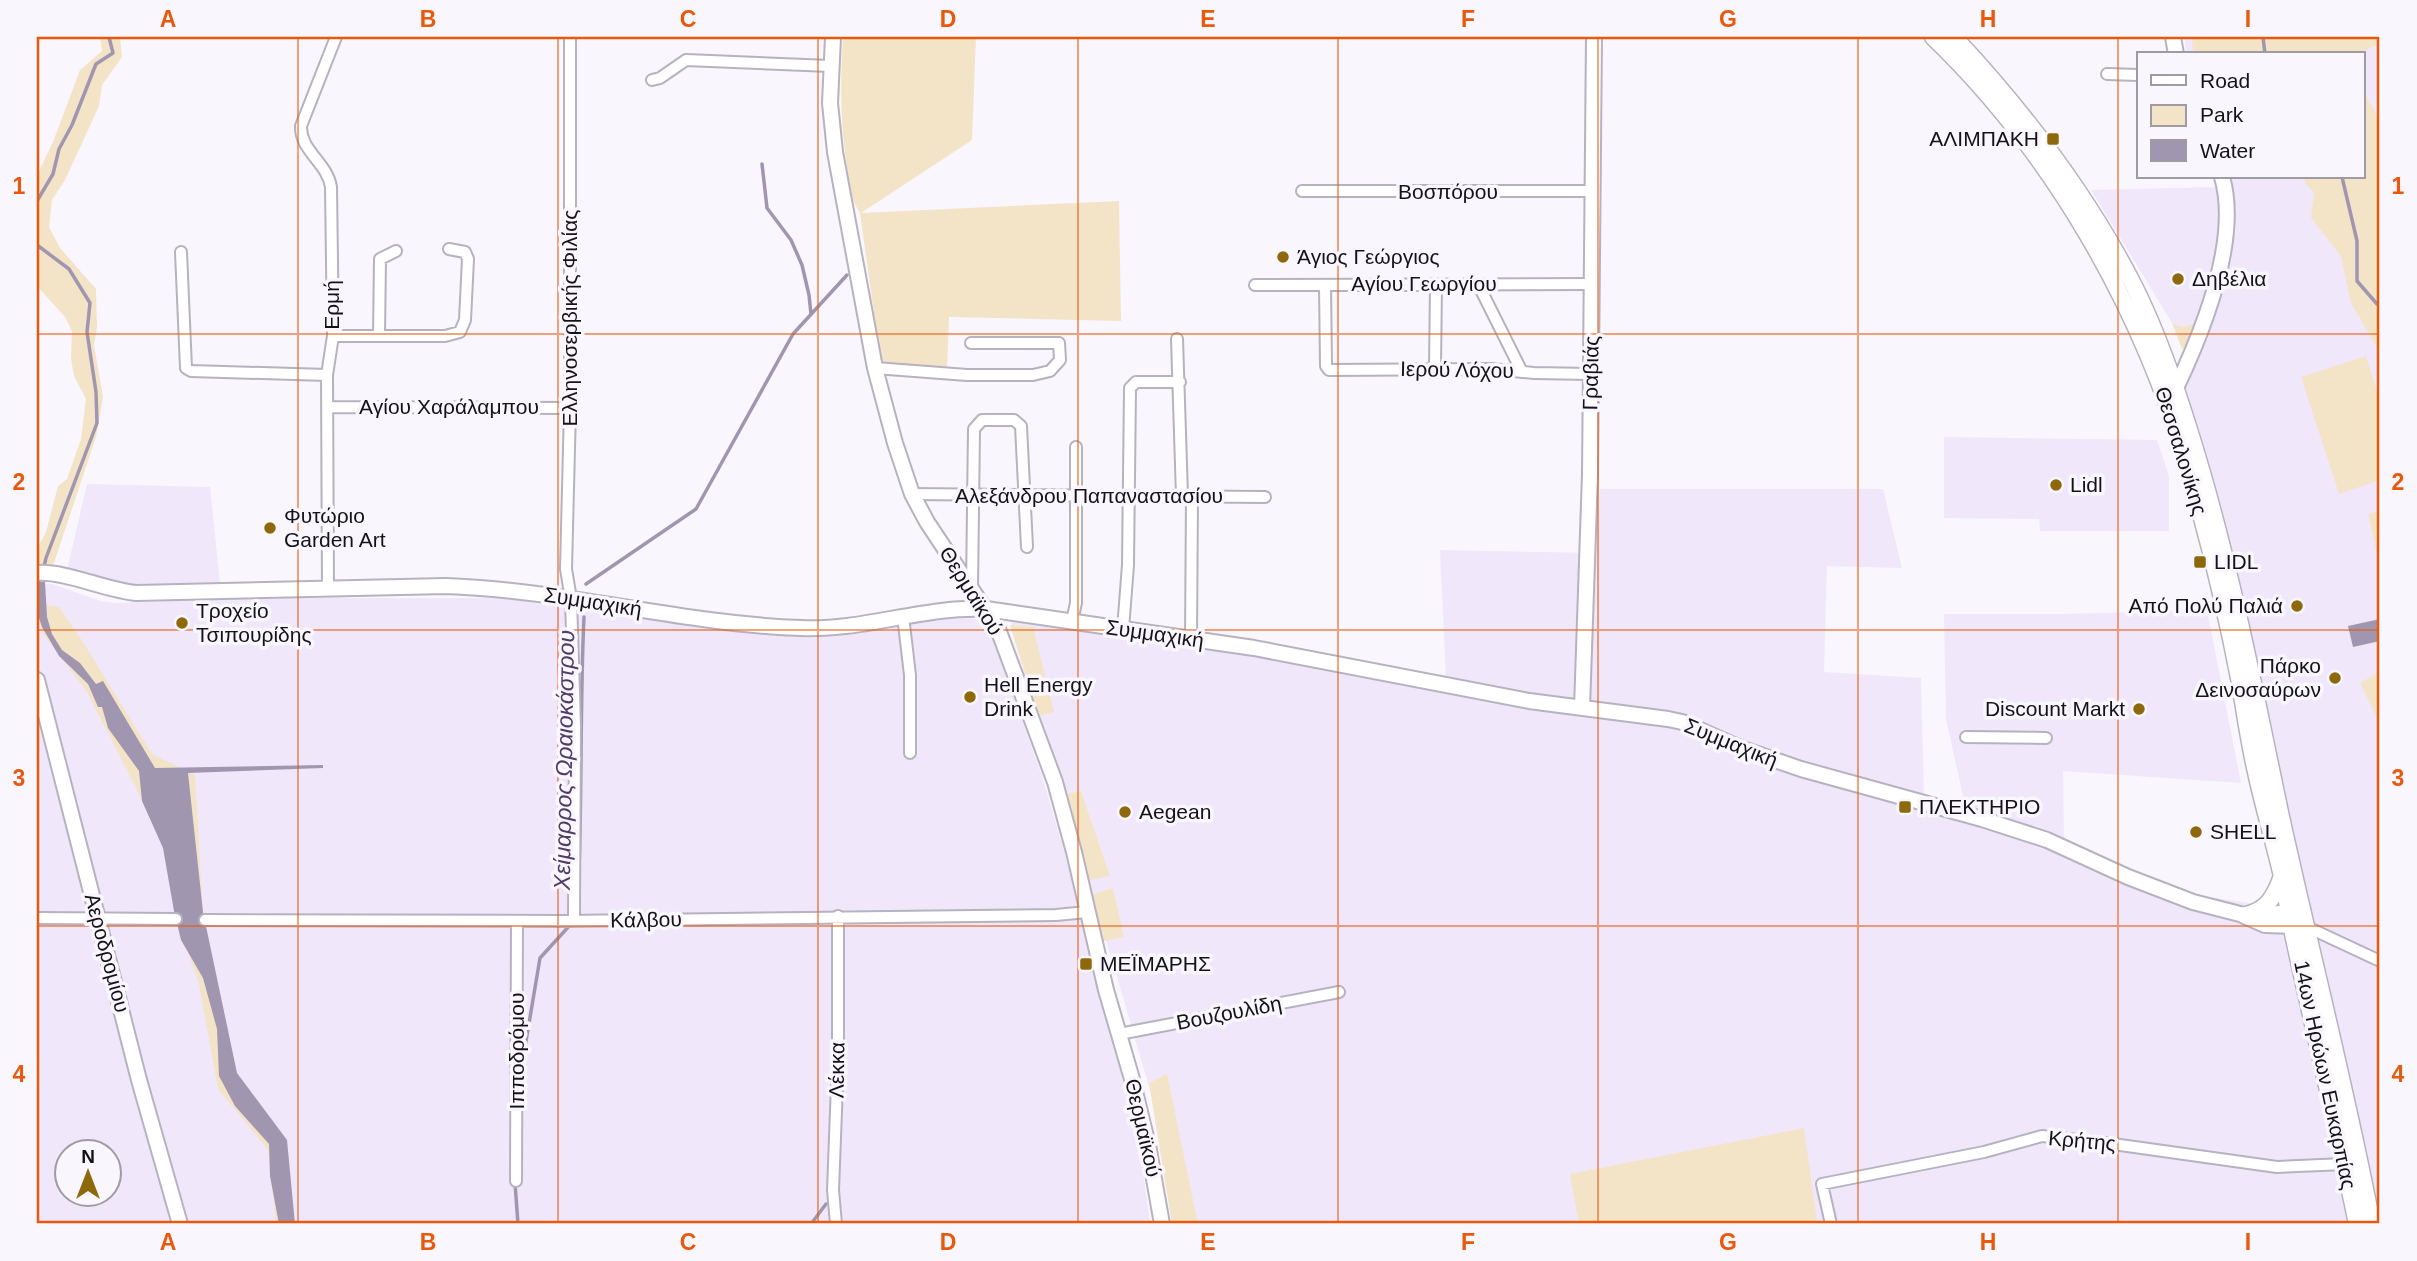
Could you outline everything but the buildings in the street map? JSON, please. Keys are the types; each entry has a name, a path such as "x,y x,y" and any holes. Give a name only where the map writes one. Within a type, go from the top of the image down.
{"main road":[{"name":"Θεσσαλονίκης","path":"1933,37 2004,115 2062,195 2118,288 2156,372 2185,457 2209,546 2240,684 2256,772 2282,875 2297,919"},
{"name":"Θεσσαλονίκης","path":"1954,37 2018,109 2083,197 2134,287 2176,388 2223,547 2297,919"},
{"path":"2243,915 2255,913 2268,904 2282,875"},
{"name":"14ων Ηρώων Ευκαρπίας","path":"2297,919 2357,1224"},
{"name":"14ων Ηρώων Ευκαρπίας","path":"2297,919 2362,1172 2372,1224"}],"street":[{"name":"Ερμή","path":"328,589 327,375 332,336 331,187 324,167 304,144 301,126 337,37"},
{"name":"Ελληνοσερβικής Φιλίας","path":"570,37 570,408 566,569 572,599 575,921"},
{"name":"Θερμαϊκού","path":"833,37 830,103 835,152 875,368 895,443 912,494 933,531 998,629 1055,782 1148,1145 1162,1224"},
{"name":"Γραβιάς","path":"1582,708 1590,474 1594,37"},
{"path":"652,80 660,78 686,60 830,66"},
{"path":"2107,74 2137,75"},
{"path":"2176,388 2200,336 2225,243 2228,210 2222,178"},
{"name":"Βοσπόρου","path":"1302,191 1593,191"},
{"path":"332,336 444,336 460,332 465,320 468,259 465,252 449,249"},
{"path":"379,335 380,259 396,251"},
{"path":"181,252 186,368 191,371 327,375"},
{"path":"1435,368 1436,284"},
{"path":"1478,284 1522,372"},
{"name":"Αγίου Γεωργίου","path":"1255,285 1592,284"},
{"name":"Ιερού Λόχου","path":"1325,285 1326,366 1329,370 1435,368 1591,374"},
{"path":"1177,340 1187,496 1191,639"},
{"path":"875,368 967,375 1033,375 1050,370 1060,360 1059,343 971,343"},
{"path":"1123,629 1128,565 1130,387 1132,384 1180,382"},
{"name":"Αγίου Χαράλαμπου","path":"327,407 570,408"},
{"path":"972,588 974,429 987,418 1014,420 1021,426 1027,547"},
{"path":"1072,621 1076,603 1076,447"},
{"name":"Αλεξάνδρου Παπαναστασίου","path":"912,494 1265,497"},
{"name":"Συμμαχική","path":"37,573 49,573 114,591 136,593 486,587 696,619 803,628 830,628 953,609 986,609 1191,639 1319,659 1478,692 1682,722 1767,758 2047,840 2128,877 2193,902 2243,915 2297,919"},
{"path":"903,616 910,675 910,753"},
{"name":"Αεροδρομίου","path":"37,680 97,918 180,1224"},
{"path":"1966,737 2046,738"},
{"name":"Κάλβου","path":"205,920 575,921 1055,915 1087,912"},
{"name":"Λέκκα","path":"836,1224 834,1190 838,916"},
{"path":"37,918 176,919"},
{"path":"2297,919 2380,961"},
{"name":"Ιπποδρόμου","path":"516,1181 517,921"},
{"name":"Βουζουλίδη","path":"1118,1034 1339,992"},
{"name":"Κρήτης","path":"1831,1224 1822,1184 1984,1152 2042,1136 2113,1143 2269,1166 2345,1164"}],"shaded area":[{"path":"2185,37 2380,37 2380,1224 1172,1224 1157,1114 1115,970 1087,881 1084,881 1010,625 1010,616 1279,661 1529,709 1675,726 2045,844 2194,895 2292,909 2174,398 2236,231 2228,178 2364,178 2364,52 2186,52"},
{"name":"Δηβέλια","path":"2219,187 2226,224 2201,318 2196,323 2182,327 2172,323 2091,190"},
{"name":"Lidl","path":"1944,437 2157,440 2169,476 2169,531 2040,531 2039,519 1944,518"},
{"path":"87,484 210,487 220,583 146,586 67,570"},
{"path":"1600,489 1883,489 1902,568 1827,566 1824,672 1921,678 1924,796 1748,742 1682,716 1446,681 1440,550 1594,553"},
{"path":"37,583 52,584 101,601 115,603 258,598 500,598 727,631 813,638 953,618 983,619 1041,773 1063,847 1142,1163 1150,1224 37,1224"},
{"path":"2207,610 2241,783 2063,771 2064,842 1966,810 1946,719 1944,614"}],"green space":[{"path":"100,37 120,37 122,57 102,85 99,106 65,180 52,200 49,227 60,248 96,289 97,327 94,345 103,397 96,437 53,566 39,567 37,549 46,532 58,486 67,479 81,439 86,399 74,376 71,359 72,331 65,317 37,286 37,175 53,142 80,70 102,51"},
{"path":"843,37 976,37 972,140 861,213 1119,201 1121,321 949,317 947,368 881,363 860,213 851,192 842,125"},
{"path":"2192,37 2380,37 2380,43 2362,52 2193,52"},
{"path":"2364,92 2380,121 2380,353 2351,303 2341,256 2311,218 2314,193 2304,178 2364,178"},
{"path":"2172,323 2182,327 2196,323 2187,348 2182,349"},
{"path":"2366,356 2380,400 2380,480 2339,494 2301,377"},
{"path":"2380,511 2380,558 2378,558 2368,514"},
{"path":"37,604 59,607 152,754 195,775 203,915 236,1076 287,1150 293,1224 276,1224 268,1150 218,1089 199,984 176,917 167,849 87,692 44,635 37,617"},
{"path":"1010,625 1033,627 1054,712 1039,716"},
{"path":"2378,673 2380,676 2380,724 2360,683"},
{"path":"1081,791 1110,876 1084,881 1060,796"},
{"path":"1113,888 1124,937 1099,942 1085,897"},
{"path":"1167,1074 1198,1224 1172,1224 1149,1083"},
{"path":"1804,1128 1817,1222 1579,1224 1570,1174"}],"water":[{"path":"37,581 45,582 47,617 52,634 62,650 80,663 96,684 103,681 155,768 323,765 323,768 188,773 203,912 237,1073 287,1140 295,1224 279,1224 270,1176 269,1144 235,1106 219,1076 217,1029 203,978 181,940 163,848 142,801 139,771 108,728 102,707 98,707 88,684 59,656 42,627 37,612"},
{"path":"2380,619 2380,641 2353,647 2348,626"}],"waterway":[{"name":"Χείμαρρος Ωραιοκάστρου","path":"37,201 53,174 59,149 72,125 96,64 113,53 109,37"},
{"path":"2263,37 2265,52"},
{"path":"762,164 767,208 791,240 802,265 811,314"},
{"path":"2342,178 2357,241 2357,281 2380,305"},
{"name":"Χείμαρρος Ωραιοκάστρου","path":"37,245 69,269 90,303 87,332 96,392 97,423 43,571"},
{"path":"586,584 696,509 793,334 847,275"},
{"name":"Χείμαρρος Ωραιοκάστρου","path":"579,870 584,617"},
{"name":"Χείμαρρος Ωραιοκάστρου","path":"521,1071 540,958 571,924"},
{"name":"Χείμαρρος Ωραιοκάστρου","path":"515,1183 518,1224"},
{"name":"Χείμαρρος Ωραιοκάστρου","path":"811,1224 826,1204"}],"place":[{"name":"ΑΛΙΜΠΑΚΗ","path":"2053,139"},
{"name":"Άγιος Γεώργιος","path":"1283,257"},
{"name":"Δηβέλια","path":"2178,279"},
{"name":"Lidl","path":"2056,485"},
{"name":"Φυτώριο Garden Art","path":"270,528"},
{"name":"LIDL","path":"2200,562"},
{"name":"Από Πολύ Παλιά","path":"2297,606"},
{"name":"Τροχείο Τσιπουρίδης","path":"182,623"},
{"name":"Πάρκο Δεινοσαύρων","path":"2335,678"},
{"name":"Hell Energy Drink","path":"970,697"},
{"name":"Discount Markt","path":"2139,709"},
{"name":"ΠΛΕΚΤΗΡΙΟ","path":"1905,807"},
{"name":"Aegean","path":"1125,812"},
{"name":"SHELL","path":"2196,832"},
{"name":"ΜΕΪΜΑΡΗΣ","path":"1086,964"}]}
